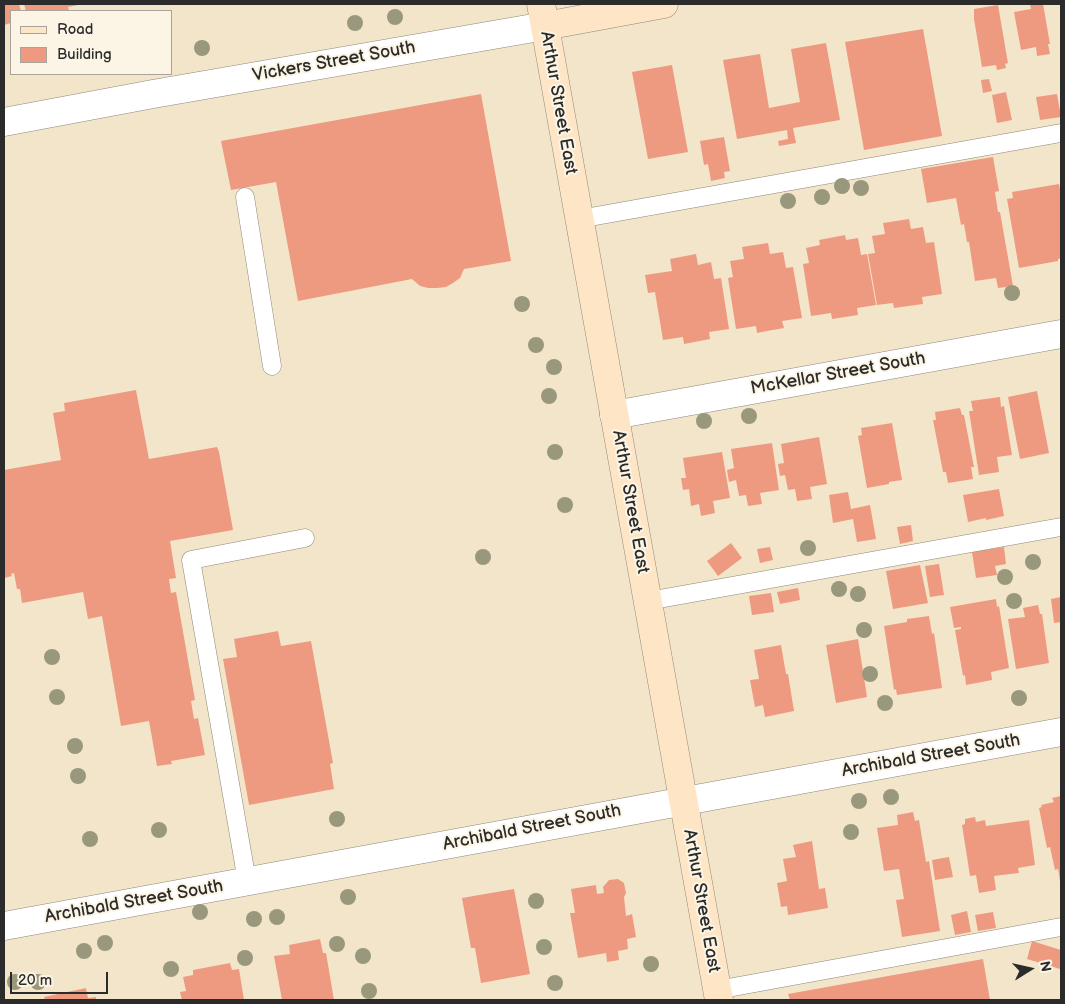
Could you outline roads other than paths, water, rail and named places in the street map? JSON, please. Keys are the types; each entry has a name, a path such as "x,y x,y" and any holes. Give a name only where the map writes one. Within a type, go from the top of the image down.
{"main road":[{"name":"Vickers Street South","path":"543,15 664,4"},
{"name":"Arthur Street East","path":"543,15 684,800 717,997"}],"street":[{"name":"Vickers Street South","path":"4,122 195,86 543,15"},
{"name":"McKellar Street South","path":"614,415 1061,334"},
{"name":"Archibald Street South","path":"4,926 1061,732"}],"lane":[{"path":"579,219 1061,133"},
{"path":"245,197 272,366"},
{"path":"648,601 1061,527"},
{"path":"247,881 191,560 305,538"},
{"path":"717,997 1061,927"}]}
